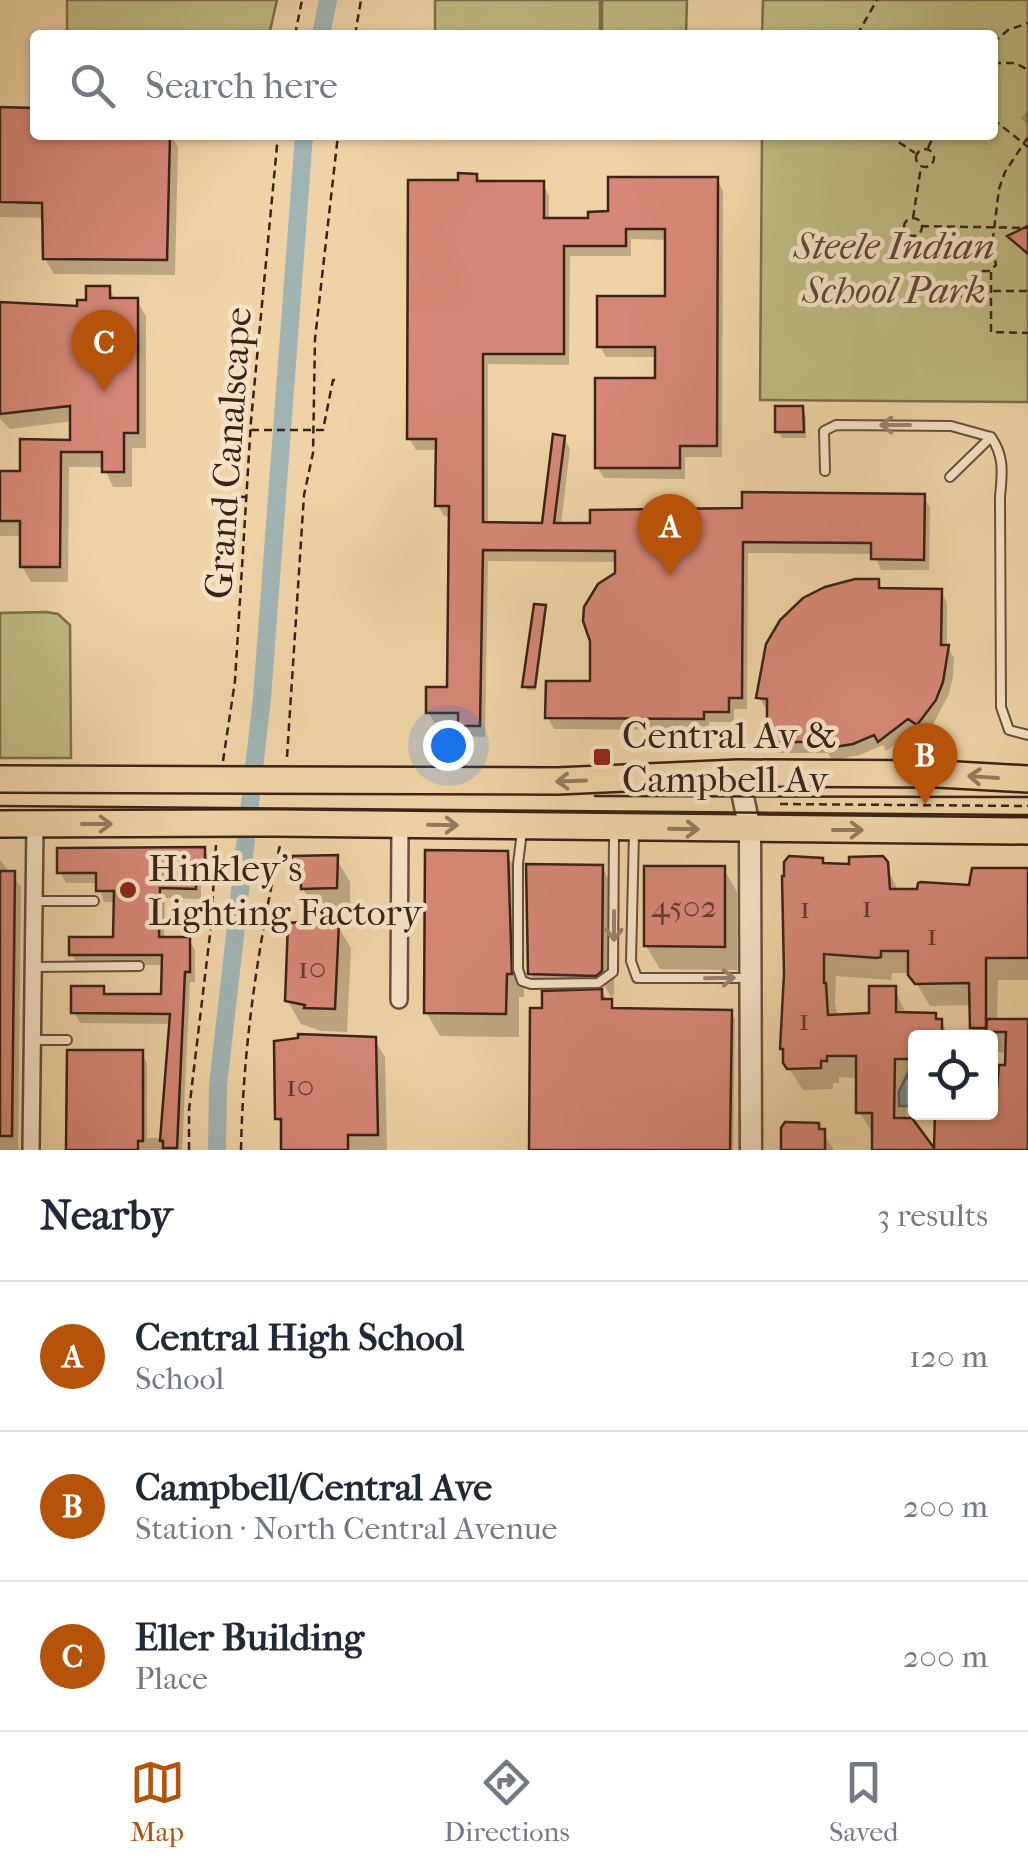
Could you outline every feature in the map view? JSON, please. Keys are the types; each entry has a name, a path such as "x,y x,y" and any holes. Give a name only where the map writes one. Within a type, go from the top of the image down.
{"main road":[{"path":"0,779 283,776 557,781 738,774 938,774 1028,779"},
{"path":"0,824 224,830 400,824 1028,831"}],"street":[{"path":"738,774 750,830 751,1150"},
{"path":"31,1150 35,824"},
{"path":"399,1000 400,824"}],"lane":[{"path":"825,471 824,431 836,425 951,426 991,438 1001,454 1002,470 1001,707 1009,730 1028,735"},
{"path":"950,477 991,438"},
{"path":"522,826 518,969 522,980 531,984 598,984 613,972 624,829"},
{"path":"624,829 631,961 637,978 751,978"},
{"path":"34,901 94,901"},
{"path":"33,966 138,966"},
{"path":"32,1040 67,1040"}],"path":[{"path":"296,30 302,0"},
{"path":"356,30 362,0"},
{"path":"860,30 875,0"},
{"path":"998,39 1028,22"},
{"path":"998,63 1015,63 1028,70"},
{"path":"998,122 1028,148"},
{"path":"1028,137 999,189 990,255 996,262 992,271 992,332 1028,333"},
{"name":"Grand Canalscape","path":"225,776 278,140"},
{"path":"283,776 304,495 313,453 315,339 337,140"},
{"path":"895,140 916,154 922,166"},
{"path":"916,154 928,150 932,140"},
{"path":"922,166 933,159 928,150"},
{"path":"922,166 912,218 904,225 907,233 915,235 922,226"},
{"path":"912,218 922,226 1028,228"},
{"path":"941,255 990,255"},
{"path":"941,296 980,296 980,271 992,271"},
{"path":"992,291 1028,291"},
{"path":"251,430 323,430 334,380 338,380"},
{"path":"212,496 248,497"},
{"path":"780,796 780,815"},
{"path":"780,804 1028,806"},
{"path":"189,1150 189,1110 224,830"},
{"path":"241,1150 247,1037 278,830"}],"green space":[{"path":"67,0 277,0 270,30 67,30"},
{"path":"435,0 600,0 600,30 435,30"},
{"path":"602,0 687,0 686,30 602,30"},
{"name":"Steele Indian School Park","path":"763,0 1028,0 1028,402 760,400 762,140 998,140 998,30 762,30"},
{"path":"0,613 58,614 70,625 71,758 0,758"}],"shaded area":[{"path":"908,1073 908,1106 899,1106 899,1091"}],"building":[{"path":"0,107 30,108 30,140 170,140 167,260 43,259 42,203 0,202"},
{"path":"458,173 477,174 477,181 544,181 544,218 588,218 588,212 608,211 608,177 718,177 717,446 680,446 680,468 595,468 595,378 655,378 655,347 597,347 597,296 665,296 665,229 626,229 626,246 564,246 564,354 483,354 483,522 542,523 553,434 565,436 554,523 590,523 590,510 742,508 742,492 925,494 924,560 871,559 871,543 743,542 742,698 729,698 729,712 704,712 704,719 545,718 546,681 590,681 590,641 583,621 584,607 598,584 615,573 615,551 483,550 480,726 458,726 458,713 426,713 426,687 447,687 449,506 435,506 436,439 407,439 408,180 458,180"},
{"path":"1028,226 1028,254 1007,236"},
{"path":"904,240 918,240 919,256 904,257"},
{"path":"86,286 110,286 110,298 138,298 138,433 124,433 124,472 102,472 102,452 61,452 60,567 20,567 20,521 0,521 0,471 20,471 20,439 70,440 70,406 0,414 0,302 77,306 77,300 86,300"},
{"path":"775,406 803,406 804,432 775,432"},
{"path":"855,579 879,579 879,588 942,589 941,645 949,645 936,700 917,725 908,719 878,742 874,735 853,744 823,749 823,742 767,742 767,699 756,698 766,644 780,620 803,598"},
{"path":"534,604 546,605 535,687 522,687"},
{"path":"205,847 205,869 196,868 196,889 160,888 159,937 190,937 177,1148 163,1148 160,1141 170,1014 71,1013 71,986 104,986 104,994 161,994 162,955 69,955 69,937 113,937 114,891 96,891 96,873 57,873 57,848"},
{"path":"425,850 508,851 512,974 507,974 506,1014 424,1013"},
{"path":"338,855 337,888 301,889 301,881 296,881 296,874 292,875 292,856"},
{"path":"789,856 849,864 849,857 883,856 888,862 890,889 917,889 921,882 969,885 972,868 1028,868 1028,958 986,958 986,1028 970,1028 969,983 915,984 908,975 908,951 881,951 877,958 824,954 824,983 828,1015 869,1013 869,986 896,986 896,1012 936,1013 936,1019 942,1019 942,1030 908,1030 908,1059 895,1059 894,1118 913,1120 934,1148 935,1120 998,1120 999,1065 1005,1065 1006,1032 986,1030 987,1019 1028,1019 1028,1150 872,1150 872,1113 856,1113 856,1056 827,1056 827,1061 821,1061 821,1068 787,1069 780,1049 784,862"},
{"path":"526,864 603,865 602,971 596,976 528,974"},
{"path":"644,866 725,866 725,947 644,946"},
{"path":"0,871 15,871 12,1136 0,1136"},
{"path":"312,917 336,918 335,922 339,922 335,1009 304,1008 305,1005 285,1001 288,923 312,921"},
{"path":"602,989 602,999 612,999 612,1008 732,1010 730,1150 529,1150 530,1008 542,1008 542,991"},
{"path":"298,1034 376,1037 378,1135 348,1135 348,1150 281,1150 281,1119 275,1119 274,1041 298,1038"},
{"path":"67,1050 143,1050 143,1141 138,1141 138,1150 66,1150"},
{"path":"785,1122 819,1123 819,1129 825,1129 825,1150 781,1150 781,1128"}],"waterway":[{"path":"322,30 328,0"},
{"path":"217,1150 218,1085 262,698 304,140"}],"tram line":[{"path":"595,796 1028,797"},
{"path":"0,806 1028,815"}],"place":[{"name":"Eller Building","path":"104,392"},
{"name":"Central High School","path":"670,576"},
{"name":"Central Av & Campbell Av","path":"602,757"},
{"name":"Campbell/Central Ave","path":"925,805"},
{"name":"Hinkley's Lighting Factory","path":"128,890"}]}
